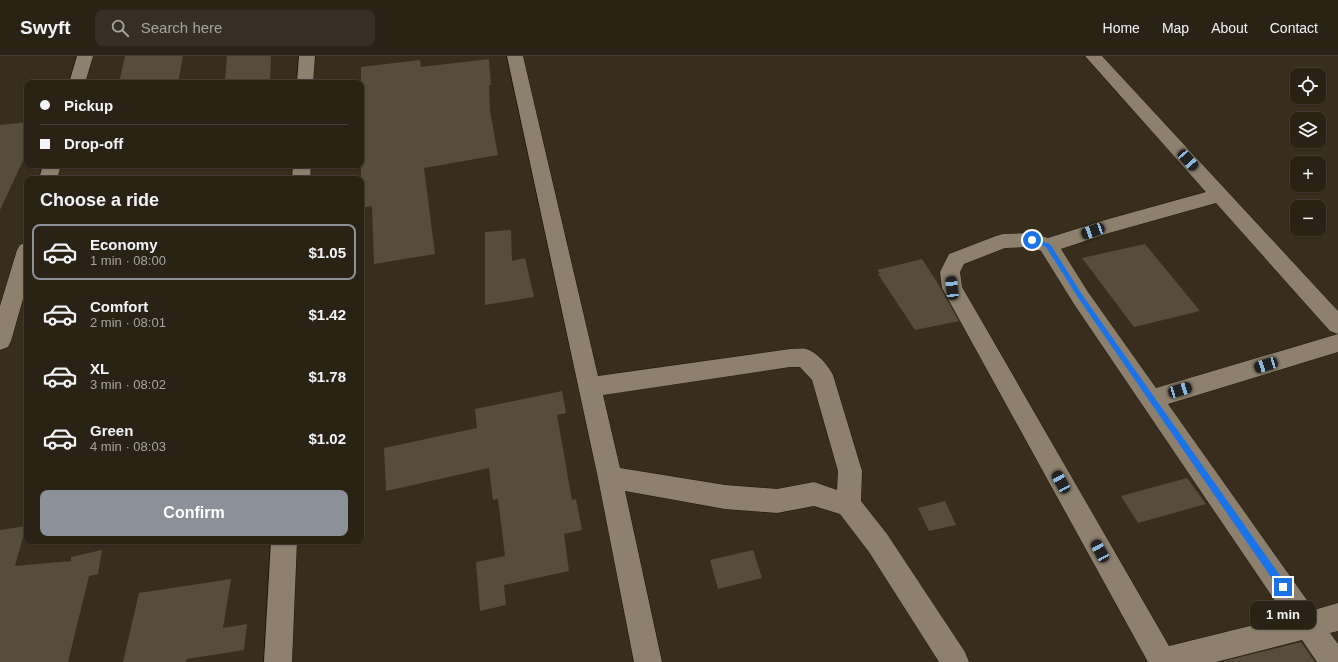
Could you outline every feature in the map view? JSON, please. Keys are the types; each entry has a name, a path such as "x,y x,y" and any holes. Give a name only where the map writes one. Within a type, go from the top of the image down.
{"street":[{"path":"77,80 84,56"},
{"path":"305,80 307,56"},
{"path":"515,56 610,478 648,662"},
{"path":"1093,56 1338,325"},
{"path":"1048,246 1105,227 1219,195"},
{"path":"1334,662 1310,624 1081,298 1048,246 1032,240 1003,241 956,259 950,272 952,288 1162,662 1310,624 1338,617"},
{"path":"0,342 24,260"},
{"path":"1152,399 1338,343"},
{"path":"590,387 790,358 805,358 822,375 834,414 850,471 848,505"},
{"path":"610,478 654,484 725,497 777,501 814,494 848,505 878,543 955,662"},
{"path":"278,662 284,544"}],"building":[{"path":"125,56 183,56 179,80 120,80"},
{"path":"227,56 271,56 270,80 225,80"},
{"path":"489,59 491,85 489,85 490,111 498,155 424,168 435,254 374,264 372,206 364,207 364,176 361,176 361,168 364,168 364,80 361,80 361,67 420,60 421,67"},
{"path":"24,122 24,158 0,210 0,125"},
{"path":"511,230 512,261 525,258 534,297 485,305 485,232"},
{"path":"1145,244 1200,311 1134,327 1082,258"},
{"path":"922,259 959,321 915,330 878,274 880,273 877,270"},
{"path":"562,391 566,413 557,415 572,500 576,499 582,530 564,534 569,571 504,585 506,605 480,611 476,562 505,556 498,499 493,500 489,468 386,491 384,448 477,428 475,409"},
{"path":"1187,478 1206,504 1138,523 1121,496"},
{"path":"945,501 956,525 929,531 918,508"},
{"path":"24,526 24,533 15,566 71,561 71,557 102,550 98,574 89,576 68,662 0,662 0,530"},
{"path":"753,550 762,578 718,589 710,560"},
{"path":"231,579 223,628 247,624 244,650 187,659 186,662 123,662 139,593"},
{"path":"1301,642 1315,662 1224,662 1224,661"}],"route":[{"path":"1032,240 1048,246 1081,298 1283,587"}]}
